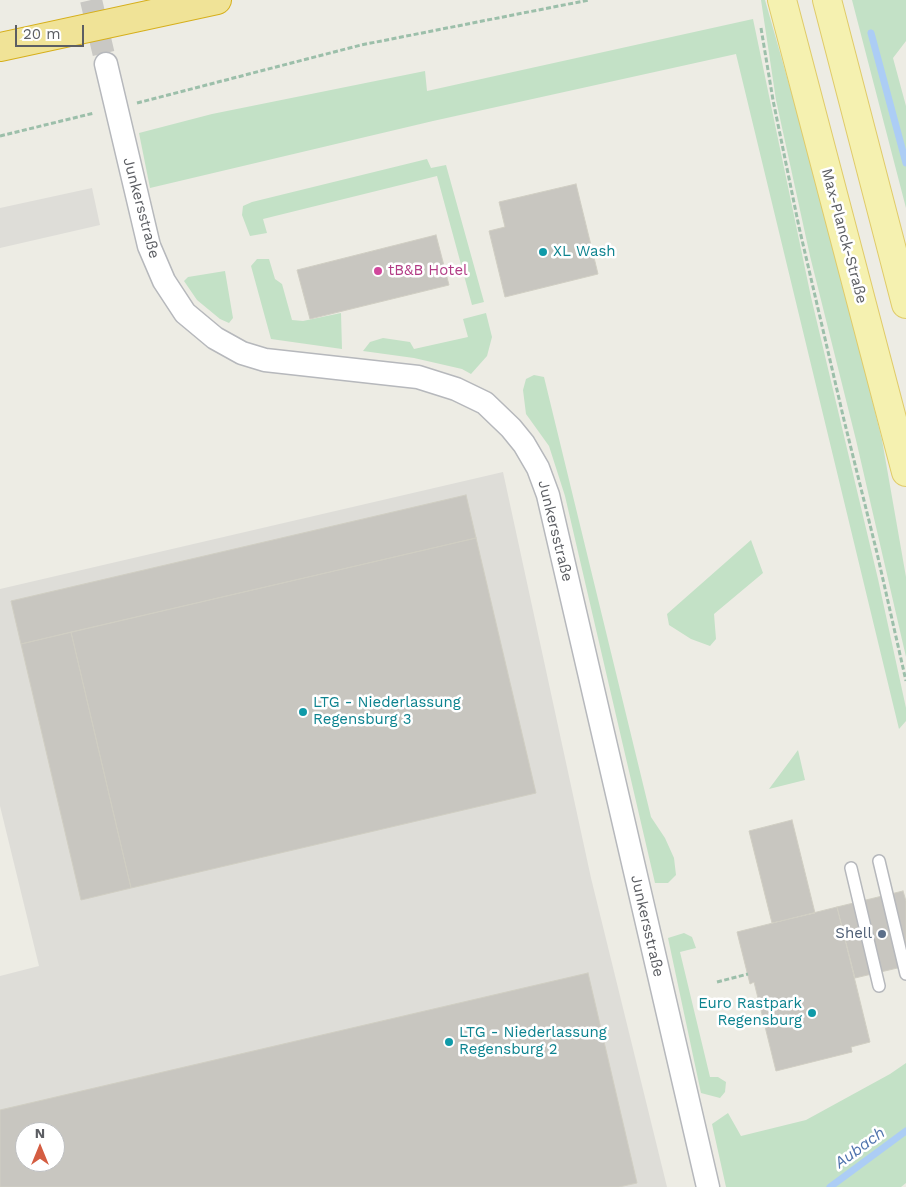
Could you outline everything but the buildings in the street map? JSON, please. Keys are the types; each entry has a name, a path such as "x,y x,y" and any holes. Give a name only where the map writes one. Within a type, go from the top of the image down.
{"highway":[{"path":"0,47 218,0"}],"main road":[{"name":"Max-Planck-Straße","path":"782,0 906,472"},
{"path":"827,0 906,304"}],"street":[{"name":"Junkersstraße","path":"106,64 148,246 164,281 185,313 215,338 242,354 265,360 418,377 456,389 485,404 511,428 524,444 538,468 548,494 708,1187"}],"lane":[{"path":"879,861 906,974"},
{"path":"851,868 879,986"}],"path":[{"path":"0,136 361,45 588,0"},
{"path":"760,19 773,100 799,228 906,681"},
{"path":"717,982 748,974"}],"shaded area":[{"path":"92,188 100,225 0,248 0,208"},
{"path":"503,472 591,878 667,1187 0,1187 0,976 39,966 0,806 0,589"}],"green space":[{"path":"761,0 765,0 828,221 882,440 906,577 906,657 856,440 810,256 776,100"},
{"path":"852,0 906,0 906,41 893,58 906,106 906,208"},
{"path":"753,19 811,297 878,579 906,708 906,721 899,729 736,54 433,121 150,188 139,133 212,114 425,71 427,91"},
{"path":"427,159 431,168 446,165 484,302 472,305 437,176 263,219 267,233 250,236 242,215 243,206 252,202"},
{"path":"257,259 269,259 275,279 282,284 292,320 303,321 341,313 342,349 271,339 251,266"},
{"path":"225,271 233,318 229,323 220,319 197,300 184,281 188,277"},
{"path":"486,313 492,337 487,356 471,374 462,369 414,358 363,351 370,342 383,338 410,342 414,349 468,337 463,319"},
{"path":"534,375 544,377 651,817 665,838 674,858 676,875 668,883 655,883 565,496 549,446 526,414 523,390 526,379"},
{"path":"751,540 763,573 714,614 716,639 710,646 691,639 669,625 667,614"},
{"path":"798,750 805,780 769,789"},
{"path":"684,933 692,937 696,948 680,952 710,1077 718,1077 726,1082 725,1092 720,1098 701,1093 668,938"},
{"path":"906,1063 906,1183 901,1187 726,1187 712,1124 728,1113 741,1136 806,1120 890,1074"}],"waterway":[{"path":"871,33 906,163"},
{"name":"Aubach","path":"830,1187 906,1131"}],"tunnel":[{"path":"91,0 106,64"}],"place":[{"name":"XL Wash","path":"543,252"},
{"name":"tB&B Hotel","path":"378,271"},
{"name":"LTG - Niederlassung Regensburg 3","path":"303,712"},
{"name":"Shell","path":"882,934"},
{"name":"Euro Rastpark Regensburg","path":"812,1013"},
{"name":"LTG - Niederlassung Regensburg 2","path":"449,1042"}]}
